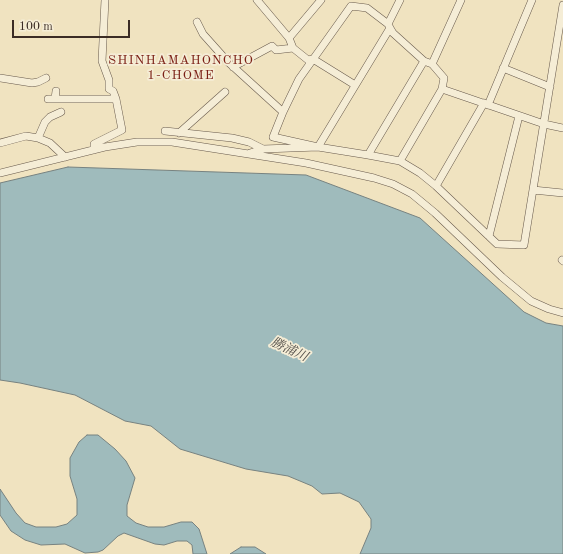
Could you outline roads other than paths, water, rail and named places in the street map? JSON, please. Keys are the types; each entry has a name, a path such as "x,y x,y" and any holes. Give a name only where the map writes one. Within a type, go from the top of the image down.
{"street":[{"path":"94,150 94,144 122,130 116,99 113,91 109,89 109,80 102,61 105,0"},
{"path":"257,0 289,38 293,48 308,60 314,59 355,85"},
{"path":"318,147 389,26 400,0"},
{"path":"432,64 461,0"},
{"path":"436,186 486,104 532,0"},
{"path":"289,38 317,1"},
{"path":"400,162 442,89 444,78 432,64 424,61 393,33 389,26 367,8 351,6 299,79 273,137 400,162 420,173 436,186 497,244 524,245 563,4"},
{"path":"197,22 202,34 233,67 283,112"},
{"path":"233,67 272,46 276,50 293,48"},
{"path":"368,155 424,61"},
{"path":"503,68 550,87"},
{"path":"0,78 32,83 46,78"},
{"path":"442,89 544,124 563,128"},
{"path":"56,91 52,99 92,96 116,99"},
{"path":"179,133 225,92"},
{"path":"38,138 45,122 50,117 62,112"},
{"path":"489,236 520,116"},
{"path":"165,131 232,138 249,142 263,150"},
{"path":"0,143 26,136 38,138 50,143 65,157"},
{"path":"0,173 94,150 137,142 172,142 306,163 374,178 393,184 412,194 502,277 531,301 562,312"},
{"path":"246,154 263,150 318,147"},
{"path":"533,190 563,193"}],"water":[{"name":"勝浦川","path":"68,167 306,175 420,218 524,312 546,323 563,326 563,554 360,554 371,528 371,519 359,502 340,493 322,494 312,486 288,476 246,469 180,449 151,426 125,421 75,395 0,380 0,183"},
{"path":"87,435 98,435 115,449 126,461 135,478 127,505 127,516 136,523 148,527 164,527 181,522 192,522 199,529 207,554 193,554 192,545 187,541 177,541 164,545 155,544 124,533 118,536 103,550 85,553 65,544 41,545 25,540 11,531 0,515 0,489 16,513 25,523 36,527 56,527 67,524 77,515 77,499 70,476 70,458 79,442"},
{"path":"241,547 255,547 266,554 230,554"}],"district":[{"name":"SHINHAMAHONCHO 1-CHOME","path":"181,68"}]}
